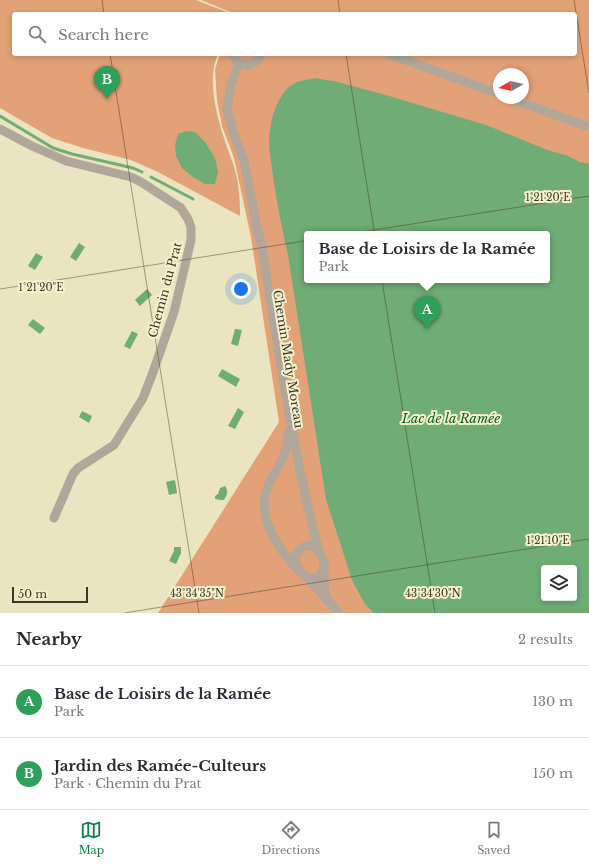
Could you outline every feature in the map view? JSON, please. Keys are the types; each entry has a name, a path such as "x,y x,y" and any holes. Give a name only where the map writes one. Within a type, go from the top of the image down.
{"street":[{"path":"233,56 239,63 247,66 254,64 260,56"},
{"path":"394,56 493,92"},
{"name":"Chemin Mady Moreau","path":"239,63 231,84 227,109 233,131 244,160 261,242 295,450 319,551"},
{"path":"526,104 589,127"},
{"name":"Chemin du Prat","path":"0,129 52,156 66,161 131,177 141,182 181,208 191,227 191,240 171,323 143,398 114,445 78,468 73,474 54,518"},
{"name":"Chemin Mady Moreau","path":"258,233 257,240 287,417 289,440 285,455 267,488 265,510 276,541 288,560 298,570"},
{"path":"327,600 324,585 324,568 319,551 310,545 303,547 298,551 296,558 298,570 306,576 327,600 339,613"},
{"path":"306,576 313,578 317,577 324,568"}],"shaded area":[{"path":"0,0 196,0 227,12 12,12 12,56 217,56 213,74 214,96 221,128 234,166 239,193 240,216 158,172 131,160 83,148 52,138 0,108"},
{"name":"Lac de la Ramée","path":"201,0 589,0 589,613 158,613 279,422 251,237 234,158 222,126 217,100 215,69 219,56 577,56 577,12 230,12"}],"water":[{"name":"Lac de la Ramée","path":"315,78 338,82 486,125 550,151 566,155 580,162 589,164 589,613 373,613 365,604 352,580 326,499 288,255 276,196 269,149 271,127 276,106 283,94 293,84"},
{"path":"186,131 195,132 205,142 215,158 218,172 215,184 205,184 182,168 176,156 175,145 178,134"},
{"path":"79,243 85,247 76,261 70,257"},
{"path":"36,253 43,257 35,270 28,266"},
{"path":"147,289 152,295 140,306 135,300"},
{"path":"33,319 45,328 40,334 28,325"},
{"path":"235,329 242,330 238,346 231,344"},
{"path":"132,331 138,334 130,349 124,346"},
{"path":"222,369 240,379 236,387 218,376"},
{"path":"238,408 244,412 235,429 228,426"},
{"path":"82,411 92,416 89,423 79,417"},
{"path":"175,480 177,493 169,495 166,482"},
{"path":"225,486 227,493 224,500 215,499 215,496 218,494 220,488"},
{"path":"174,547 181,547 181,553 176,564 169,561 174,551"}],"waterway":[{"path":"0,116 53,148 72,154 133,168 142,172"},
{"path":"151,177 193,199"}],"place":[{"name":"Jardin des Ramée-Culteurs","path":"107,99"},
{"name":"Base de Loisirs de la Ramée","path":"427,329"}]}
